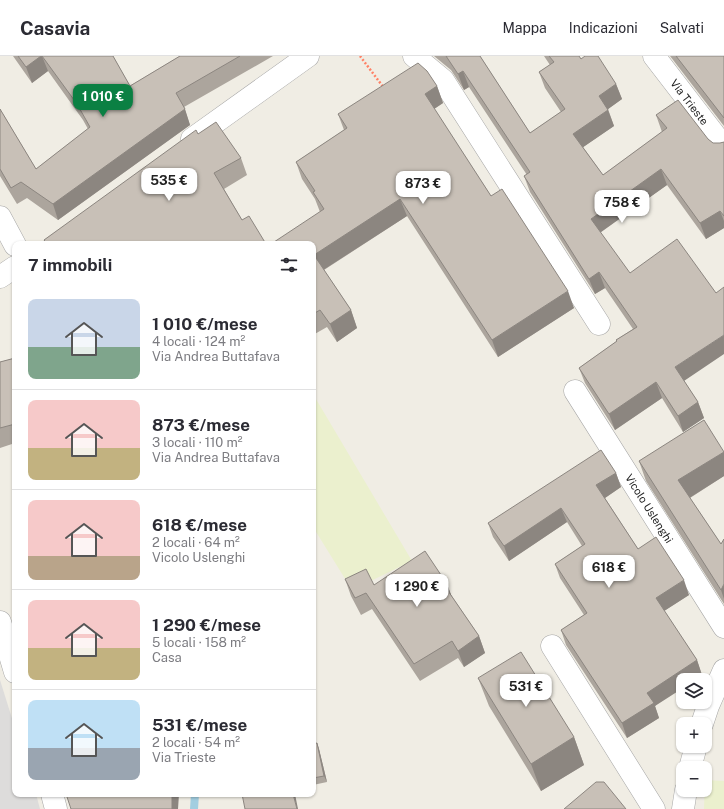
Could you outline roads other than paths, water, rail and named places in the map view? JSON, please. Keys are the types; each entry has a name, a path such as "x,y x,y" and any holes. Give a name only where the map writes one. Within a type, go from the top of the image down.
{"street":[{"path":"176,151 308,56"},
{"path":"414,56 443,80 599,324"},
{"name":"Via Trieste","path":"654,56 724,147"},
{"path":"0,217 13,241"},
{"path":"0,277 12,268"},
{"name":"Vicolo Uslenghi","path":"575,391 724,627"},
{"path":"0,622 12,662"},
{"path":"552,646 654,809"},
{"path":"704,717 724,670"},
{"path":"53,797 56,809"},
{"path":"683,809 685,797"}],"waterway":[{"path":"194,809 195,797"}]}
